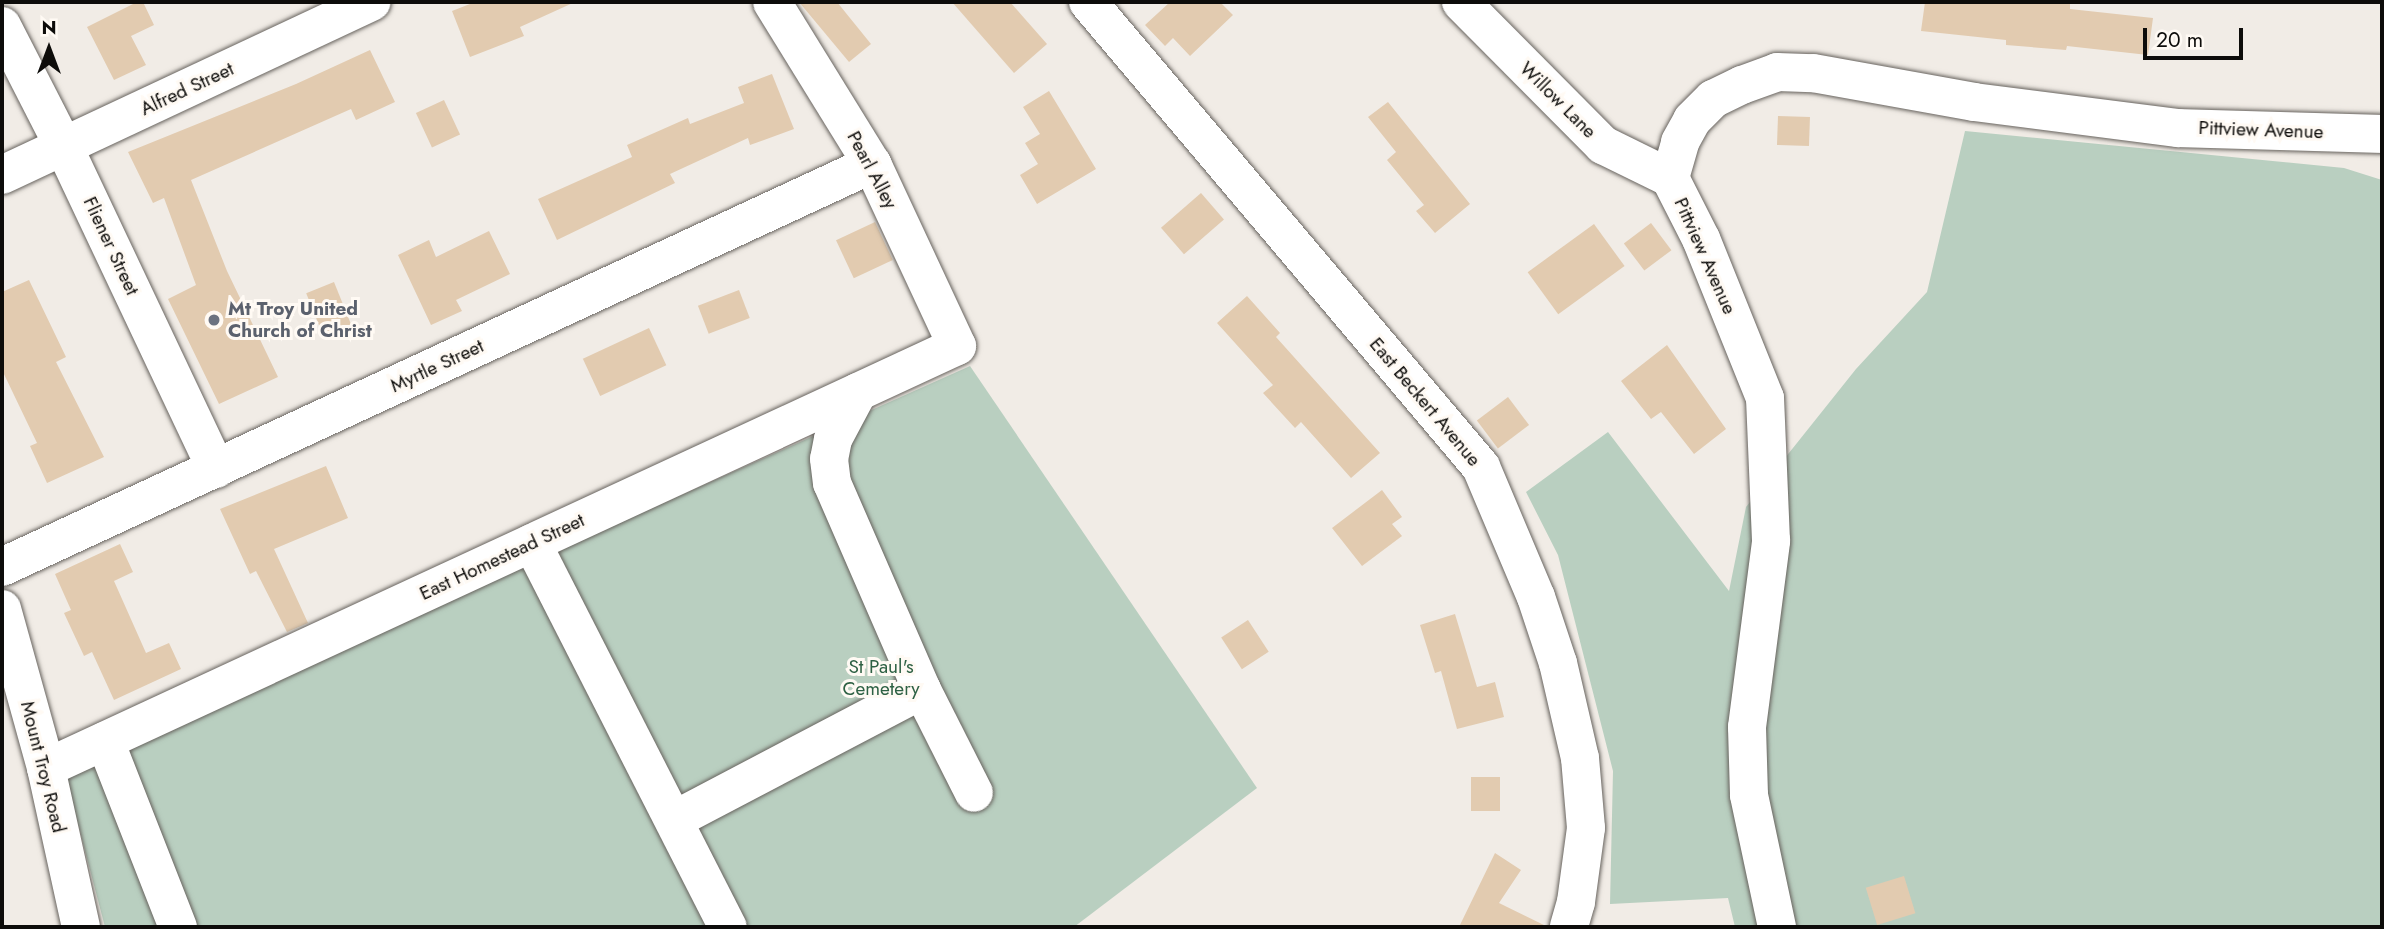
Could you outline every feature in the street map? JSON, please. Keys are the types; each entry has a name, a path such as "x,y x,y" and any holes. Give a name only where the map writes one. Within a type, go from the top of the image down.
{"street":[{"name":"Alfred Street","path":"2,175 372,2"},
{"name":"Pearl Alley","path":"772,2 872,164 957,346"},
{"name":"East Beckert Avenue","path":"1088,2 1480,467 1536,597 1558,663 1580,758 1586,828 1576,902 1569,927"},
{"name":"Willow Lane","path":"1461,2 1603,145 1670,178"},
{"name":"Fliener Street","path":"2,26 64,147 216,469"},
{"name":"Pittview Avenue","path":"1777,927 1749,795 1747,727 1771,541 1765,398 1701,239 1670,178 1680,142 1692,120 1713,99 1777,72 1813,73 1974,102 2178,128 2382,134"},
{"name":"Myrtle Street","path":"2,567 872,164"},
{"name":"East Homestead Street","path":"46,768 957,346"},
{"path":"858,392 833,439 829,459 832,483 922,690 974,793"},
{"path":"532,543 728,927"},
{"name":"Mount Troy Road","path":"2,609 10,670 46,768 81,927"},
{"path":"674,820 922,690"},
{"path":"105,741 178,927"}],"green space":[{"path":"1965,131 2344,168 2382,180 2382,927 1735,927 1728,898 1610,904 1613,771 1558,555 1526,492 1608,432 1729,591 1746,507 1856,369 1927,292"},
{"name":"St Paul's Cemetery","path":"970,366 1257,788 1074,927 105,927 64,771"}],"building":[{"path":"137,2 143,2 154,25 131,36 146,65 114,80 87,27"},
{"path":"475,2 575,2 520,27 524,36 470,57 452,11"},
{"path":"799,2 837,2 871,44 849,62"},
{"path":"952,2 1010,2 1047,44 1014,73"},
{"path":"1170,2 1220,2 1233,15 1190,56 1173,38 1165,46 1145,25"},
{"path":"1925,2 2070,2 2070,9 2153,18 2148,55 2067,46 2066,50 2006,45 2006,40 1921,31"},
{"path":"370,50 395,102 356,120 351,109 191,180 227,271 278,377 219,404 168,299 196,285 164,198 153,203 128,152 296,84"},
{"path":"772,74 794,129 750,145 748,138 670,174 675,183 557,240 538,199 632,157 627,145 688,118 690,124 744,103 738,87"},
{"path":"1049,91 1096,169 1037,204 1020,175 1038,164 1025,143 1040,134 1023,107"},
{"path":"444,100 460,134 432,148 416,113"},
{"path":"1388,102 1470,204 1435,233 1416,211 1424,205 1387,160 1396,152 1368,117"},
{"path":"1778,116 1810,117 1809,146 1777,145"},
{"path":"1201,193 1224,219 1184,254 1161,228"},
{"path":"875,222 893,260 854,278 836,240"},
{"path":"1651,223 1671,250 1644,271 1624,243"},
{"path":"1594,224 1625,266 1558,314 1528,272"},
{"path":"489,231 510,274 456,300 462,311 431,325 398,255 429,240 436,257"},
{"path":"29,280 66,357 56,362 104,457 47,483 30,446 37,443 2,370 2,292"},
{"path":"334,282 351,325 323,336 306,293"},
{"path":"739,290 750,318 709,334 698,306"},
{"path":"1247,296 1280,333 1276,337 1380,453 1351,478 1301,422 1295,428 1263,393 1273,385 1217,323"},
{"path":"649,328 666,365 600,396 583,359"},
{"path":"1667,345 1726,429 1694,454 1661,412 1651,419 1621,381"},
{"path":"1508,397 1529,425 1498,448 1477,420"},
{"path":"326,466 348,518 274,549 308,623 287,632 256,571 250,574 220,509"},
{"path":"1382,490 1402,517 1392,524 1402,536 1362,566 1332,528"},
{"path":"120,544 133,572 114,581 146,653 169,643 181,669 114,700 92,652 84,656 64,613 71,610 55,574"},
{"path":"1455,614 1477,687 1495,682 1504,717 1457,729 1441,671 1435,673 1420,625"},
{"path":"1248,620 1269,652 1242,669 1221,637"},
{"path":"1471,777 1500,777 1500,811 1471,811"},
{"path":"1495,853 1521,870 1499,903 1548,927 1459,927"},
{"path":"1904,876 1915,913 1877,925 1866,888"}],"place":[{"name":"Mt Troy United Church of Christ","path":"214,320"}]}
